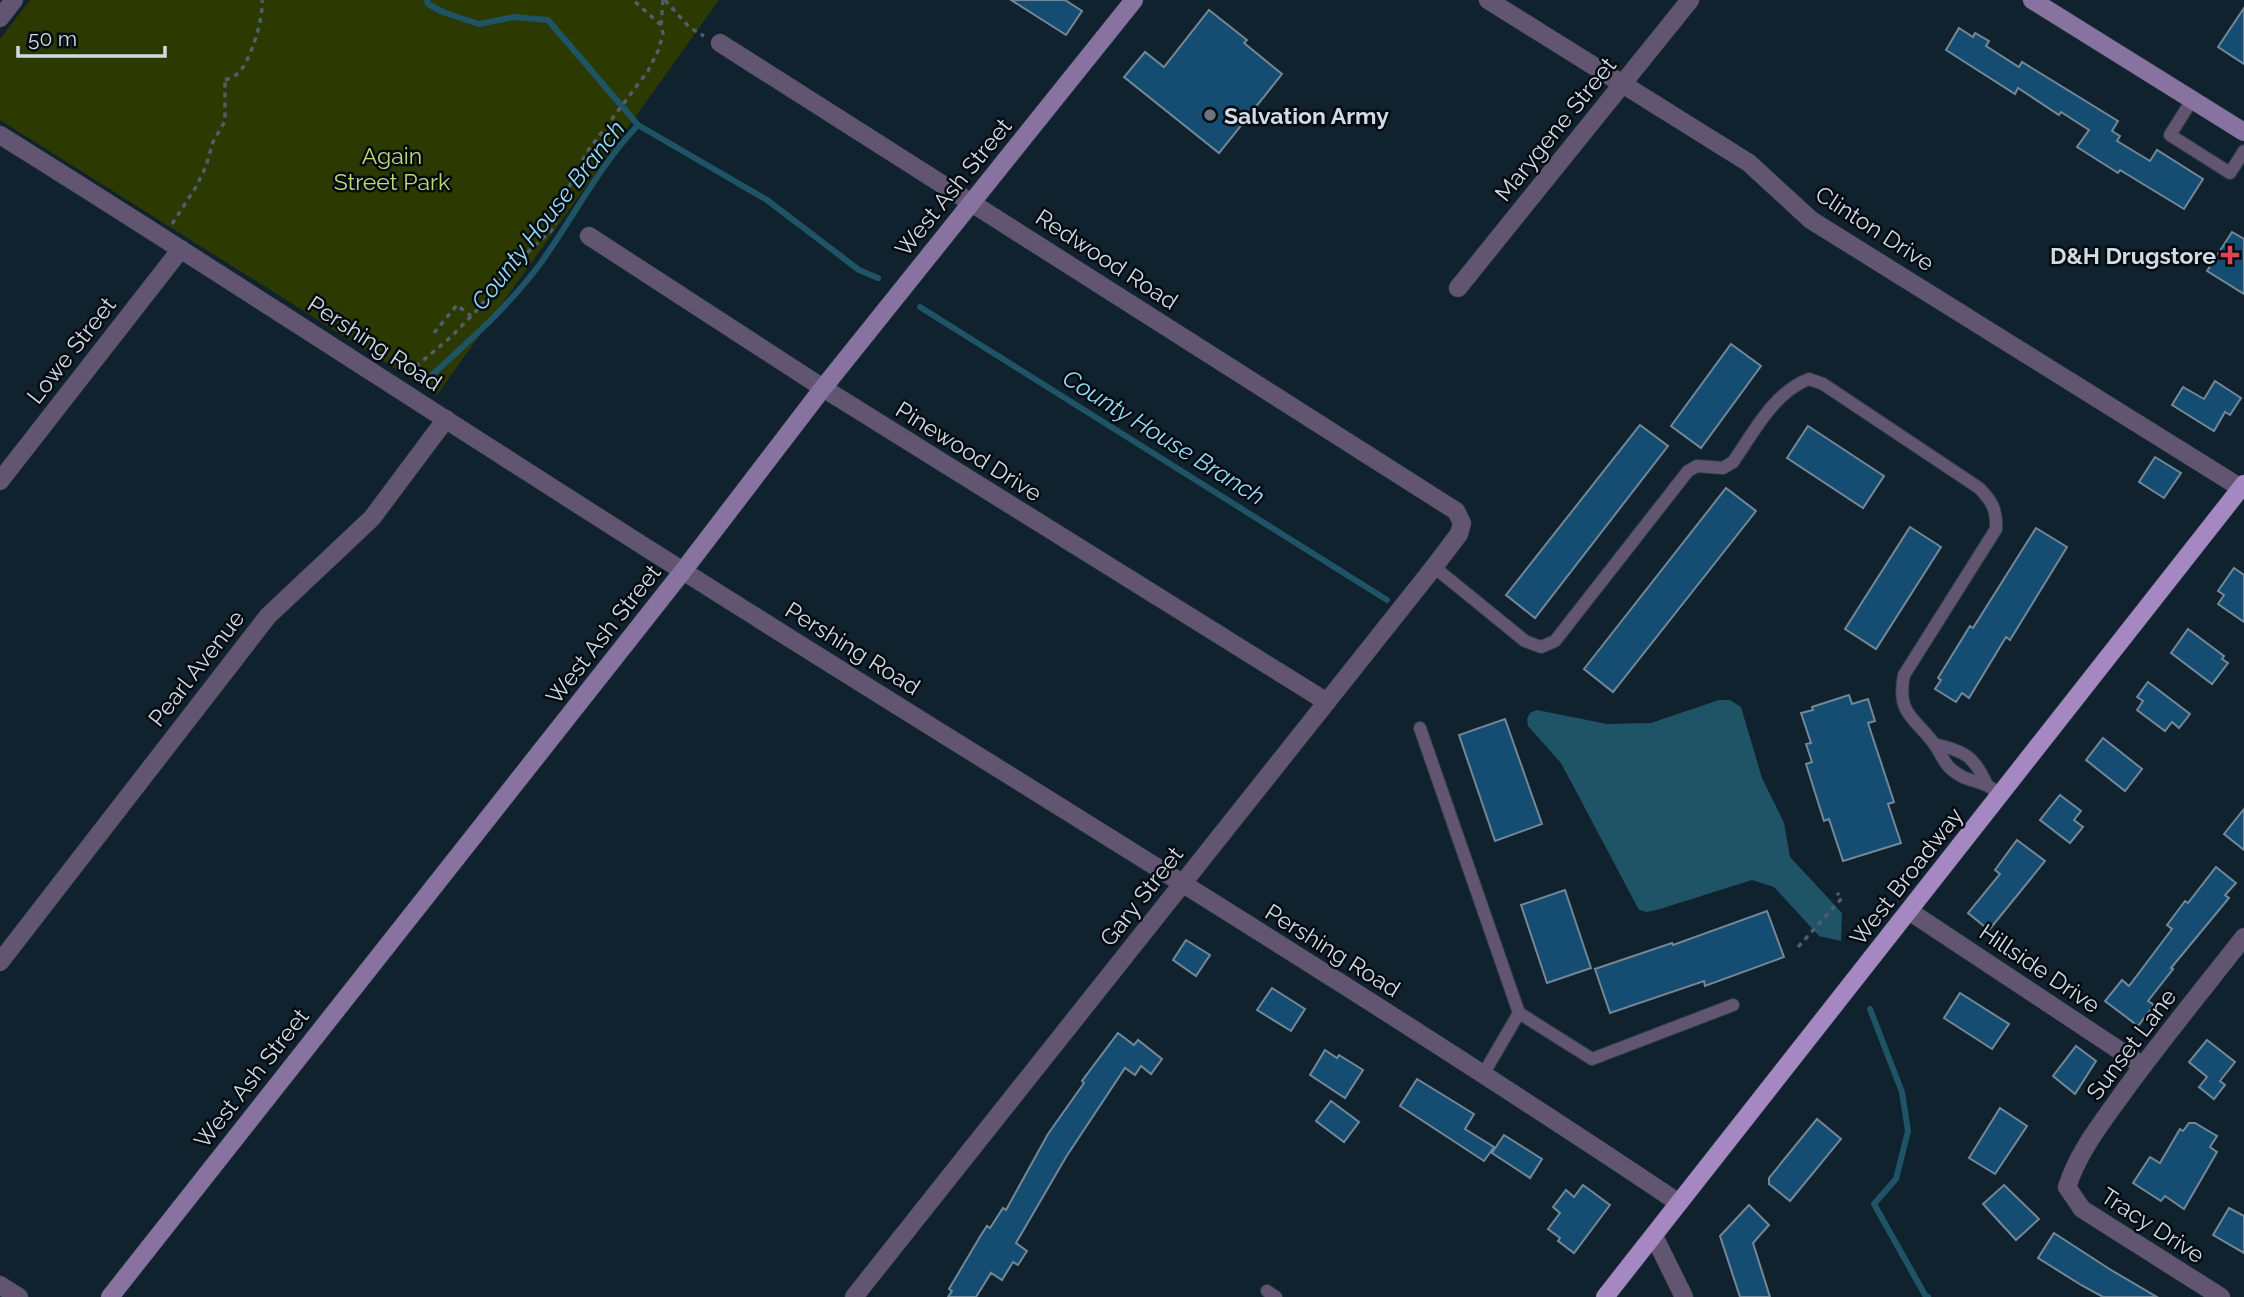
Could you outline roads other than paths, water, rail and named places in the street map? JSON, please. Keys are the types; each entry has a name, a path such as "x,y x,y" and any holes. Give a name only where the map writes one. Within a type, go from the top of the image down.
{"main road":[{"name":"West Broadway","path":"1605,1297 1909,911 1994,790 2243,486"}],"street":[{"path":"0,18 14,0"},
{"name":"West Ash Street","path":"110,1297 683,571 823,388 1134,0"},
{"name":"Clinton Drive","path":"1489,0 1749,163 1811,219 2243,486"},
{"name":"Marygene Street","path":"1458,288 1690,0"},
{"path":"2032,0 2244,132"},
{"name":"Redwood Road","path":"720,43 1456,511 1462,523"},
{"name":"Pershing Road","path":"0,135 683,571 1484,1073 1679,1203"},
{"name":"Pinewood Drive","path":"589,236 823,388 1327,702"},
{"name":"Lowe Street","path":"0,481 181,249"},
{"name":"Pearl Avenue","path":"0,962 268,616 372,518 446,419"},
{"name":"Gary Street","path":"854,1297 1434,568 1459,534 1462,523"},
{"name":"Hillside Drive","path":"1909,911 2143,1066"},
{"name":"Sunset Lane","path":"2067,1187 2074,1166 2085,1147 2143,1066 2244,937"},
{"name":"Tracy Drive","path":"2067,1187 2082,1209 2221,1297"},
{"path":"1654,1236 1684,1297"},
{"path":"0,1285 19,1297"}],"lane":[{"path":"2192,100 2170,135 2230,173 2244,151"},
{"path":"1434,568 1525,641 1541,647 1555,641 1688,471 1697,466 1723,468 1733,462 1780,396 1794,384 1809,379 1822,384 1979,488 1990,499 1997,514 1996,529 1904,675 1901,692 1906,710 1917,727 1934,744 1945,764 1964,778 1994,790"},
{"path":"1420,728 1520,1013 1592,1059 1733,1005"},
{"path":"1934,744 1957,749 1977,764 1994,790"},
{"path":"1484,1073 1520,1013"}],"water":[{"path":"1719,700 1730,700 1741,707 1762,778 1784,823 1790,857 1842,913 1841,941 1819,936 1774,887 1752,880 1660,909 1647,912 1639,910 1561,763 1528,726 1527,719 1530,713 1537,710 1607,724 1651,723"}],"waterway":[{"path":"427,0 428,4 445,13 479,24 514,17 548,20 638,125"},
{"name":"County House Branch","path":"432,375 489,322 528,280 611,158 638,125 767,200 859,270 878,278"},
{"name":"County House Branch","path":"920,307 1387,600"},
{"name":"County House Branch","path":"1870,1009 1902,1092 1908,1131 1896,1179 1874,1204 1928,1297"}],"place":[{"name":"Salvation Army","path":"1210,115"},
{"name":"D&H Drugstore","path":"2230,255"}],"park label":[{"name":"Again Street Park","path":"392,168"}]}
